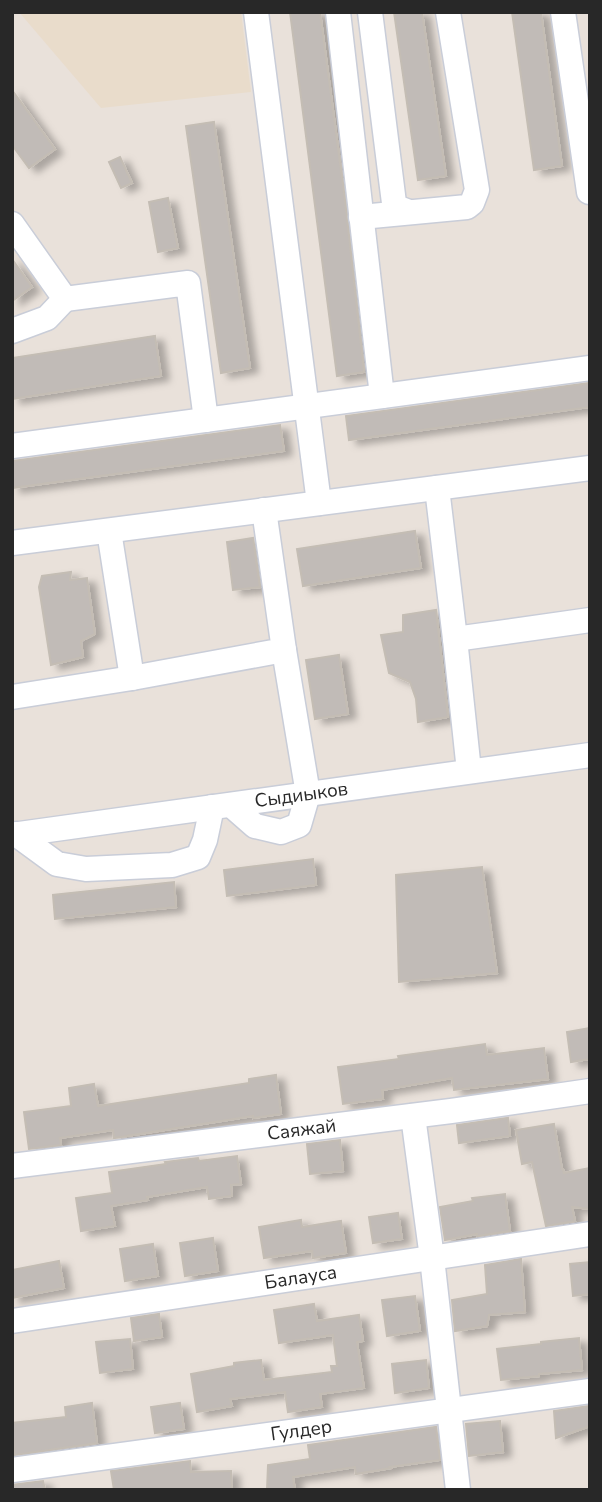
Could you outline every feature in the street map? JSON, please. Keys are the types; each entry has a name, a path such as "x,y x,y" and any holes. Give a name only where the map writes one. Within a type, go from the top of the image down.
{"street":[{"path":"256,12 319,503"},
{"path":"338,12 382,396"},
{"path":"370,12 394,203 396,207 409,212"},
{"path":"361,216 467,207 474,199 477,190 448,12"},
{"path":"563,12 589,192"},
{"path":"12,224 65,299"},
{"path":"12,331 47,318 65,299 188,283 206,420"},
{"path":"12,446 590,368"},
{"path":"12,544 590,468"},
{"path":"437,488 469,771"},
{"path":"14,834 57,864 86,869 173,865 198,857 221,806 255,826 281,832 299,825 308,794 264,510"},
{"path":"109,531 132,678"},
{"path":"455,639 590,620"},
{"path":"12,697 284,650"},
{"name":"Сыдиыков","path":"14,834 590,755"},
{"name":"Саяжай","path":"12,1166 590,1091"},
{"path":"413,1116 458,1490"},
{"name":"Балауса","path":"12,1321 590,1234"},
{"name":"Гулдер","path":"12,1470 590,1391"}],"shaded area":[{"path":"19,12 241,12 251,92 101,108"}],"building":[{"path":"290,12 320,12 364,372 337,376"},
{"path":"394,12 422,12 446,176 418,180"},
{"path":"512,12 541,12 562,166 534,170"},
{"path":"12,90 55,149 29,168 12,145"},
{"path":"214,122 250,368 221,373 186,126"},
{"path":"120,157 132,183 121,188 109,162"},
{"path":"168,198 178,248 158,252 149,202"},
{"path":"12,259 32,287 12,301"},
{"path":"155,336 161,376 12,399 12,358"},
{"path":"590,383 590,407 349,440 346,416"},
{"path":"280,425 284,451 12,488 12,461"},
{"path":"415,531 421,568 303,586 297,549"},
{"path":"253,538 260,587 233,590 227,542"},
{"path":"71,572 70,580 87,578 95,634 81,641 83,657 51,665 39,587 42,576"},
{"path":"436,610 448,717 418,722 416,699 410,682 389,673 381,635 403,632 403,615"},
{"path":"339,655 348,714 315,719 306,660"},
{"path":"313,859 316,885 227,896 224,870"},
{"path":"482,867 497,973 399,982 396,875"},
{"path":"174,882 176,907 55,919 53,895"},
{"path":"590,1028 590,1059 571,1062 567,1032"},
{"path":"485,1044 487,1055 544,1048 548,1079 454,1090 452,1078 382,1090 383,1099 343,1104 338,1067"},
{"path":"276,1075 281,1114 114,1138 113,1130 60,1138 61,1145 29,1149 24,1112 71,1106 69,1088 94,1084 98,1106 249,1083 249,1079"},
{"path":"508,1118 510,1136 459,1143 457,1125"},
{"path":"554,1124 564,1173 590,1168 590,1209 572,1207 575,1221 546,1226 532,1162 522,1164 516,1130"},
{"path":"340,1140 343,1171 310,1174 307,1144"},
{"path":"237,1156 241,1184 231,1185 232,1196 209,1199 207,1187 147,1197 148,1200 111,1206 115,1226 81,1231 76,1198 112,1193 109,1172 166,1164 165,1162"},
{"path":"505,1194 510,1231 445,1240 440,1207 473,1201 472,1198"},
{"path":"398,1213 402,1239 373,1243 369,1217"},
{"path":"301,1220 302,1227 341,1221 346,1253 313,1258 312,1251 264,1258 259,1227"},
{"path":"213,1238 218,1271 185,1276 180,1243"},
{"path":"153,1244 158,1276 125,1281 120,1249"},
{"path":"521,1259 525,1312 489,1315 487,1326 455,1331 452,1300 487,1294 485,1265"},
{"path":"59,1261 64,1288 12,1298 12,1270"},
{"path":"590,1262 590,1294 573,1296 570,1264"},
{"path":"415,1296 420,1331 387,1336 382,1300"},
{"path":"314,1304 317,1321 359,1315 363,1341 357,1342 364,1388 320,1394 322,1407 288,1412 285,1392 230,1399 232,1406 197,1412 191,1374 234,1366 234,1363 261,1360 264,1380 332,1372 331,1366 337,1366 333,1335 279,1343 274,1310"},
{"path":"159,1314 162,1337 134,1341 131,1318"},
{"path":"579,1338 582,1370 501,1380 497,1349"},
{"path":"130,1339 133,1369 100,1373 96,1342"},
{"path":"426,1360 429,1388 395,1393 392,1364"},
{"path":"92,1403 97,1443 14,1455 12,1423 66,1417 65,1407"},
{"path":"180,1403 184,1429 155,1433 151,1407"},
{"path":"590,1406 590,1426 556,1438 554,1411"},
{"path":"500,1421 503,1452 469,1456 466,1424"},
{"path":"436,1427 440,1460 356,1474 355,1467 293,1477 295,1490 267,1490 268,1465 310,1459 308,1445"},
{"path":"190,1461 191,1472 231,1471 232,1490 114,1490 111,1471"},
{"path":"43,1481 45,1490 12,1490 12,1485"}]}
